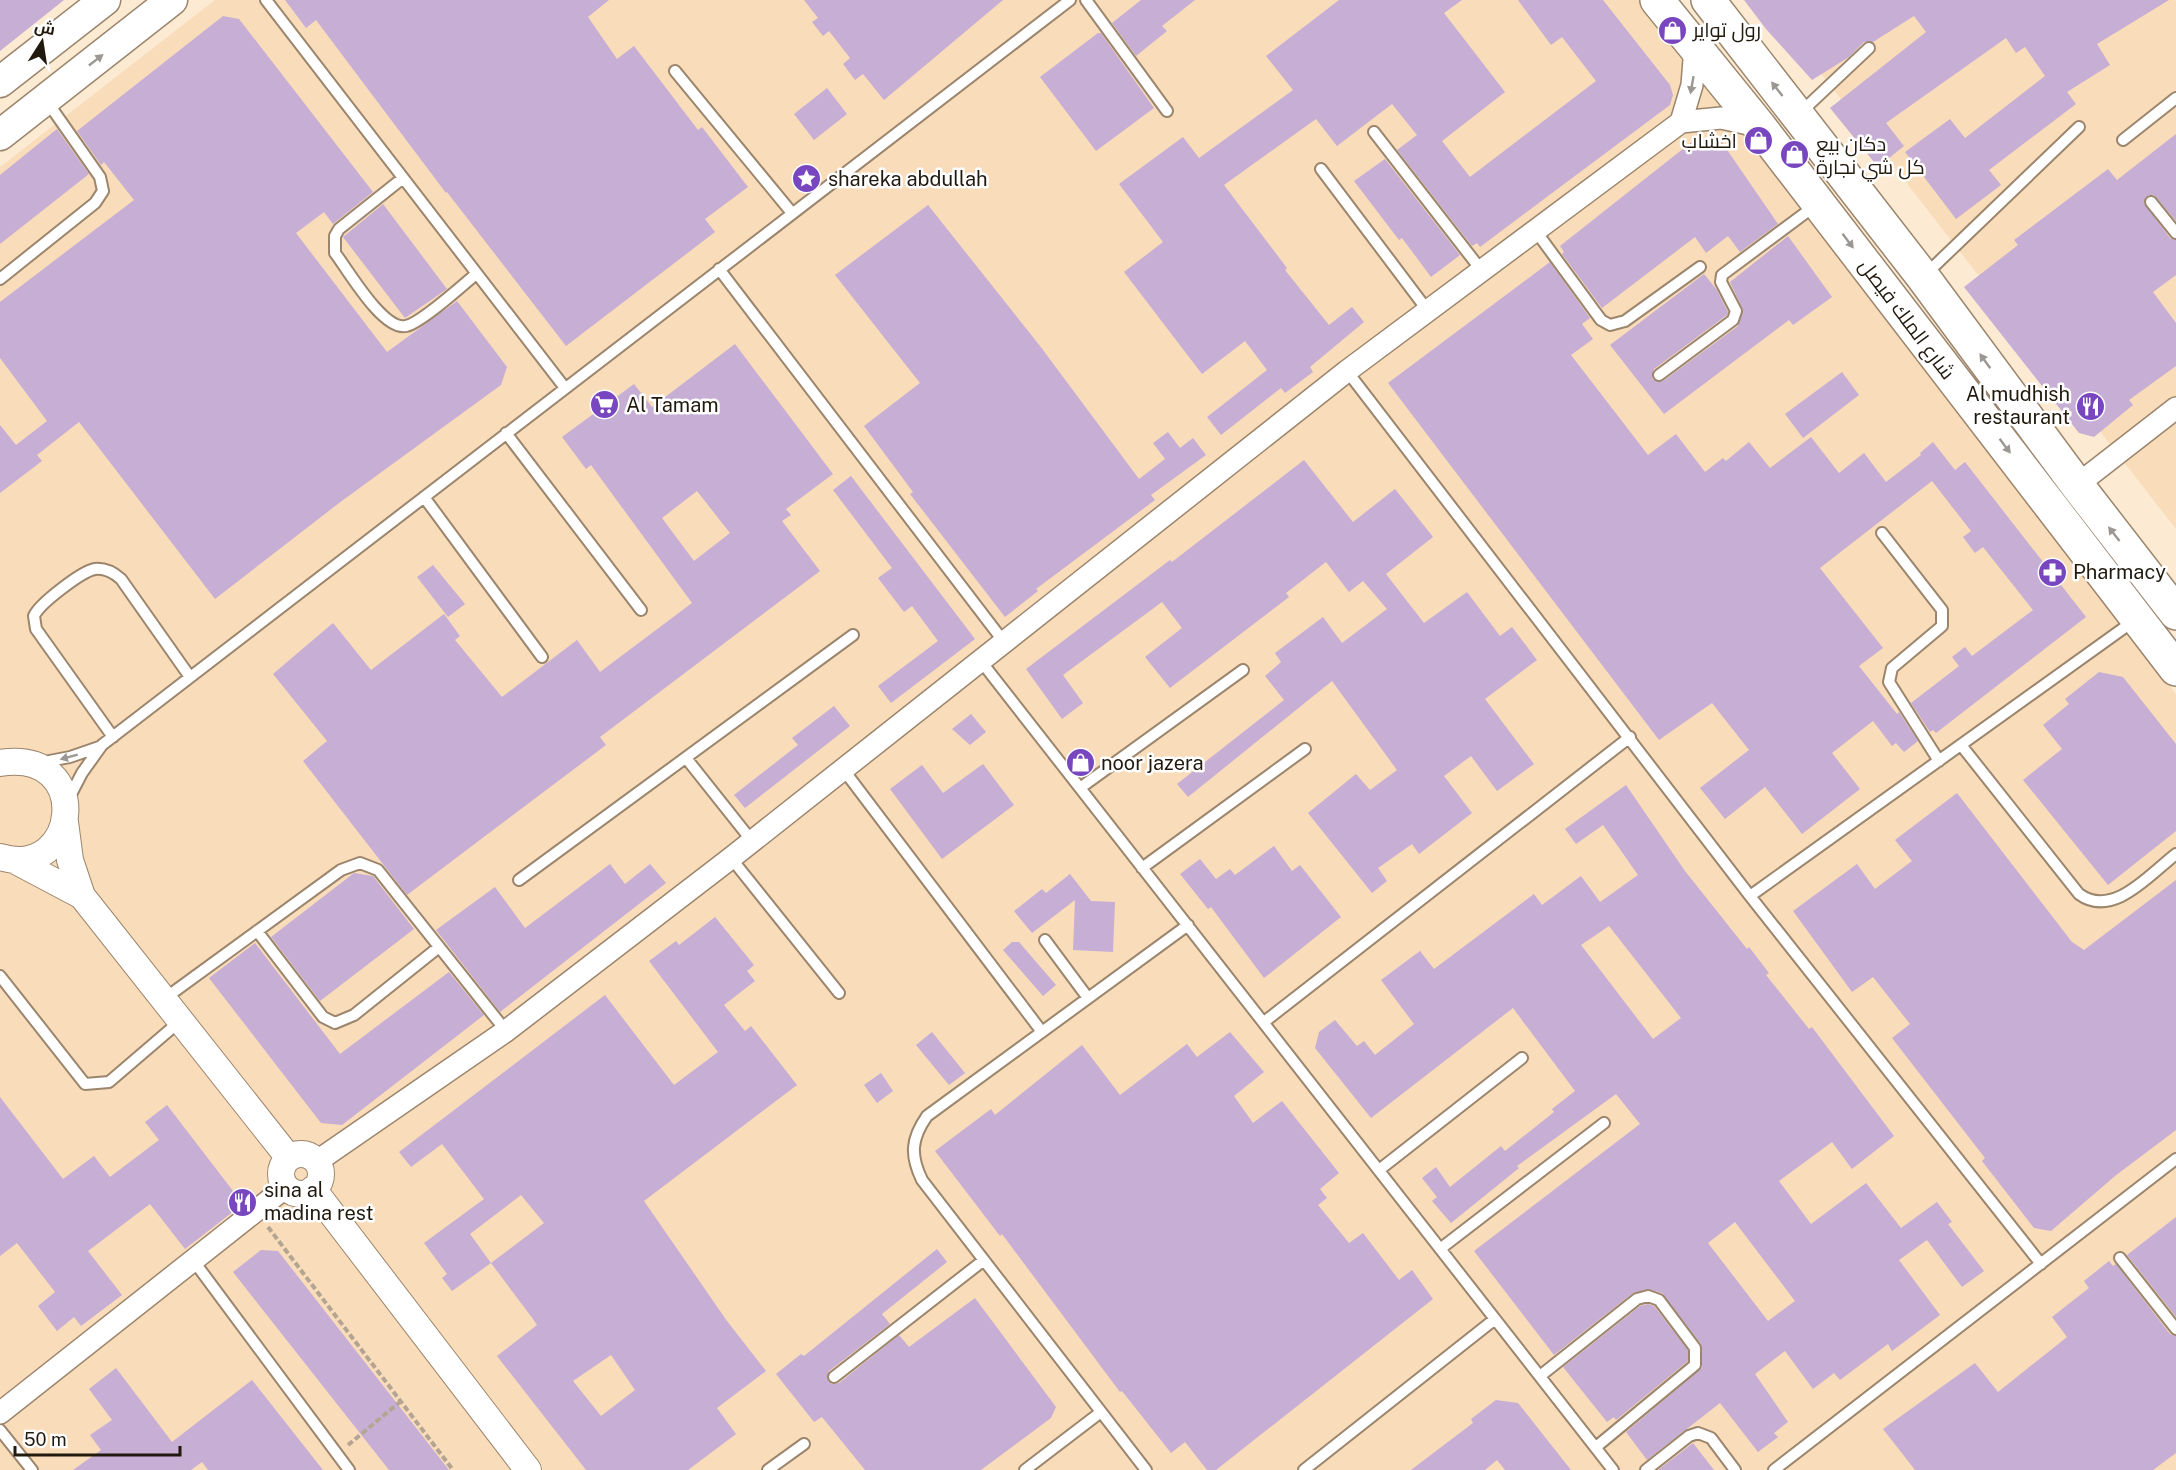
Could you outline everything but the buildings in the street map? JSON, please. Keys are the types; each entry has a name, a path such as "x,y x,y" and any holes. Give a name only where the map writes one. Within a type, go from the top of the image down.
{"main road":[{"path":"0,82 105,0"},
{"path":"0,135 172,0"},
{"name":"شارع الملك فيصل","path":"1657,0 1819,203 2176,669"},
{"name":"شارع الملك فيصل","path":"1708,0 1923,277 2077,485 2176,613"}],"street":[{"path":"1681,122 1692,86 1695,47"},
{"path":"316,1162 506,1031 731,858 1347,371 1681,122 1721,118 1759,126"},
{"path":"2077,485 2176,408"},
{"path":"13,758 56,780 66,813 70,860 82,896 179,1022 289,1158"},
{"path":"7,859 31,858 46,850 58,838 66,813"},
{"path":"7,859 82,896"},
{"path":"306,1155 316,1162 321,1173 313,1189 296,1193 285,1186 281,1171 289,1158 306,1155"},
{"path":"0,1413 257,1212 285,1186"},
{"path":"313,1189 528,1470"}],"lane":[{"path":"266,0 565,388"},
{"path":"66,813 82,773 102,745 1070,0"},
{"path":"1086,0 1167,111"},
{"path":"1798,116 1869,48"},
{"path":"675,71 792,213"},
{"path":"2123,141 2176,98"},
{"path":"0,279 95,203 103,191 100,177 45,100"},
{"path":"1923,277 2079,127"},
{"path":"1374,132 1482,271"},
{"path":"1321,169 1428,311"},
{"path":"403,178 339,229 333,245 335,253 386,321 399,327 414,323 477,274"},
{"path":"2151,202 2176,233"},
{"path":"1659,375 1733,320 1736,311 1721,282 1722,274 1819,203"},
{"path":"1535,230 1601,320 1610,325 1621,324 1700,267"},
{"path":"719,269 1004,642"},
{"path":"1347,371 1750,896 2041,1264"},
{"path":"506,433 640,610"},
{"path":"424,497 542,657"},
{"path":"1882,533 1942,610 1942,626 1892,668 1889,682 1939,761"},
{"path":"112,737 36,629 34,616 42,605 88,571 102,569 116,574 190,677"},
{"path":"1750,896 2137,619"},
{"path":"519,880 854,635"},
{"path":"980,660 1613,1470"},
{"path":"1080,788 1243,670"},
{"path":"1264,1022 1630,737"},
{"path":"13,758 70,757 102,745"},
{"path":"1961,745 2079,894 2088,901 2098,904 2118,899 2176,854"},
{"path":"1142,868 1305,749"},
{"path":"686,758 752,841"},
{"path":"843,769 1042,1032"},
{"path":"731,858 839,993"},
{"path":"162,1000 341,870 360,863 378,870 506,1031"},
{"path":"1146,1470 922,1179 914,1163 912,1146 916,1131 927,1116 1188,925"},
{"path":"257,932 322,1017 335,1023 354,1015 439,947"},
{"path":"1045,940 1088,998"},
{"path":"0,976 85,1084 109,1082 179,1022"},
{"path":"1379,1170 1522,1058"},
{"path":"1440,1249 1604,1124"},
{"path":"1774,1470 2176,1159"},
{"path":"2120,1258 2176,1329"},
{"path":"193,1260 349,1470"},
{"path":"834,1377 984,1260"},
{"path":"1540,1376 1637,1299 1648,1296 1659,1300 1695,1348 1695,1365 1596,1448"},
{"path":"1304,1470 1495,1319"},
{"path":"1025,1470 1101,1412"},
{"path":"0,1430 32,1470"},
{"path":"1646,1470 1689,1436 1698,1433 1711,1438 1735,1470"},
{"path":"768,1470 804,1444"}],"path":[{"path":"257,1212 453,1470"},
{"path":"337,1454 400,1402"}],"shaded area":[{"path":"215,0 1640,0 2176,694 2176,1470 0,1470 0,167"},
{"path":"1764,0 2176,0 2176,529"}],"place":[{"name":"رول تواير","path":"1672,30"},
{"name":"اخشاب","path":"1758,141"},
{"name":"دكان بيع كل شي نجارة","path":"1795,155"},
{"name":"shareka abdullah","path":"807,179"},
{"name":"Al Tamam","path":"605,405"},
{"name":"Al mudhish restaurant","path":"2091,406"},
{"name":"Pharmacy","path":"2052,572"},
{"name":"noor jazera","path":"1080,763"},
{"name":"sina al madina rest","path":"243,1202"}]}
